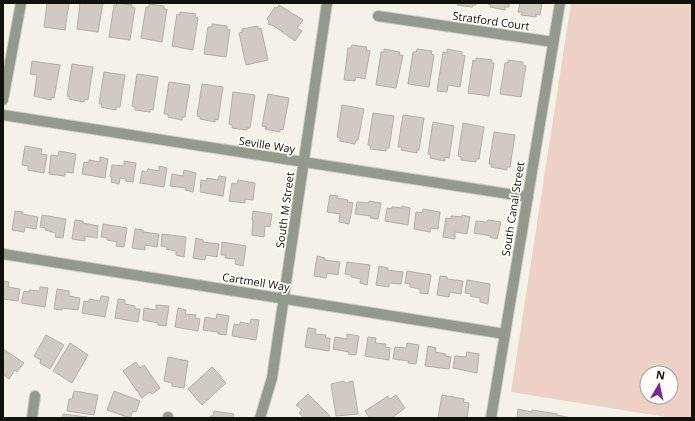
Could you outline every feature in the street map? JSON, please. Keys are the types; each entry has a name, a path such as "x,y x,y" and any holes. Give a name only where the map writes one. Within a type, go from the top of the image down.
{"street":[{"path":"3,100 20,3"},
{"name":"South M Street","path":"260,418 272,378 327,3"},
{"name":"South Canal Street","path":"491,418 560,3"},
{"name":"Stratford Court","path":"378,16 553,42"},
{"name":"Seville Way","path":"3,115 528,197"},
{"name":"Cartmell Way","path":"3,254 505,334"},
{"path":"32,418 35,396"}],"shaded area":[{"path":"571,3 692,3 692,418 672,418 511,392"}],"building":[{"path":"47,3 69,3 65,30 44,27"},
{"path":"80,3 103,3 98,32 77,29"},
{"path":"117,3 132,5 132,7 135,8 130,40 109,37 114,5 117,5"},
{"path":"458,3 476,3 476,5 473,5 472,7 457,5"},
{"path":"488,3 509,3 509,7 505,7 505,10 490,7 491,5"},
{"path":"520,3 542,3 540,15 536,14 536,17 521,15 522,12 518,12"},
{"path":"149,4 164,6 164,9 167,9 162,42 141,38 146,7 149,7"},
{"path":"279,5 303,20 297,28 302,31 295,41 274,26 268,24 269,21 267,19 275,7 277,8"},
{"path":"180,12 196,14 195,17 198,18 193,50 172,46 177,14 180,15"},
{"path":"212,24 227,26 227,29 230,30 226,57 204,54 208,27 212,27"},
{"path":"258,26 258,29 261,28 268,60 246,65 239,33 242,32 242,29"},
{"path":"352,45 367,47 366,50 370,51 365,79 356,77 355,81 344,80 348,48 351,48"},
{"path":"384,49 400,52 399,55 403,55 396,88 376,85 381,52 384,52"},
{"path":"417,49 432,51 431,54 434,55 429,87 408,84 413,52 416,52"},
{"path":"447,49 462,52 462,55 465,56 460,87 448,85 447,92 437,91 443,52 447,53"},
{"path":"476,58 492,60 491,63 494,63 489,96 468,93 473,60 476,61"},
{"path":"508,60 523,62 523,65 526,66 521,97 500,94 505,63 508,63"},
{"path":"32,61 60,65 54,98 52,97 51,100 34,96 37,75 30,74"},
{"path":"72,64 93,67 88,100 85,99 84,102 69,99 70,97 67,96"},
{"path":"104,72 125,75 120,107 116,107 116,110 101,107 102,104 99,104"},
{"path":"137,74 158,77 153,110 150,109 150,112 135,110 135,107 132,106"},
{"path":"169,82 190,85 185,117 182,117 182,120 168,117 168,114 164,114"},
{"path":"202,84 223,87 218,120 215,119 215,122 200,119 200,117 197,116"},
{"path":"233,92 255,95 250,128 247,128 247,130 232,128 232,125 229,124"},
{"path":"268,94 289,98 283,130 280,129 280,132 265,129 266,127 262,126"},
{"path":"342,105 364,109 358,140 356,140 355,144 340,141 340,138 337,137"},
{"path":"373,113 394,116 389,148 386,148 386,151 370,149 371,146 368,145"},
{"path":"403,115 424,118 419,150 417,150 417,153 401,150 402,147 398,147"},
{"path":"433,122 454,126 449,158 445,157 445,161 430,158 431,155 428,154"},
{"path":"463,123 484,127 479,159 476,159 476,162 461,160 461,157 458,156"},
{"path":"494,132 515,135 510,167 507,167 507,170 491,167 492,164 489,164"},
{"path":"25,146 42,149 41,154 47,155 44,173 28,170 28,166 22,165"},
{"path":"59,151 76,154 73,173 65,172 65,176 49,174 51,155 58,156"},
{"path":"100,157 108,159 105,178 82,174 84,162 89,163 89,160 100,162"},
{"path":"124,161 136,163 133,182 120,178 119,184 111,182 112,177 110,177 112,165 124,166"},
{"path":"159,166 167,168 164,187 140,183 142,171 147,172 148,169 159,171"},
{"path":"184,170 196,173 193,192 185,190 186,188 170,186 172,174 183,176"},
{"path":"219,176 226,177 223,196 200,192 201,180 207,181 207,178 218,180"},
{"path":"238,180 255,183 253,200 245,199 245,203 229,201 232,183 237,184"},
{"path":"330,195 338,196 337,198 348,200 347,202 353,203 349,224 339,222 340,214 327,212"},
{"path":"369,201 381,203 378,219 370,218 371,216 355,214 357,202 368,203"},
{"path":"402,206 410,208 408,225 385,221 387,208 402,208"},
{"path":"423,209 440,212 438,229 431,228 430,232 414,229 416,212 422,213"},
{"path":"15,211 38,217 36,229 25,227 24,232 12,230"},
{"path":"253,211 272,214 270,227 265,226 264,237 252,235"},
{"path":"42,215 66,219 63,238 55,237 56,233 40,227"},
{"path":"462,215 470,217 467,234 455,232 455,239 443,237 446,218 451,219 451,216 462,217"},
{"path":"75,220 98,226 97,238 85,236 85,241 72,239"},
{"path":"488,220 501,222 497,239 490,237 491,236 474,233 476,221 487,222"},
{"path":"103,224 127,228 124,247 116,246 117,242 101,237"},
{"path":"135,229 143,230 143,232 159,234 157,247 145,245 145,250 132,248"},
{"path":"162,234 186,237 184,257 176,255 176,251 166,249 167,247 161,246"},
{"path":"196,238 203,240 203,242 219,244 217,257 206,255 205,260 193,258"},
{"path":"222,242 246,246 243,266 235,264 236,259 225,258 226,255 221,255"},
{"path":"317,256 325,258 324,260 340,262 338,275 327,273 326,278 314,276"},
{"path":"347,262 370,265 367,285 360,283 361,279 345,274"},
{"path":"379,266 388,268 387,270 403,272 401,284 389,283 389,287 376,285"},
{"path":"407,271 431,275 428,294 420,293 420,289 410,287 410,284 405,283"},
{"path":"440,276 447,277 447,279 463,281 461,294 450,292 449,297 437,295"},
{"path":"467,280 490,284 488,304 480,302 480,298 470,296 471,294 465,293"},
{"path":"3,281 9,282 8,287 20,289 18,301 3,299"},
{"path":"40,287 48,288 45,307 21,303 24,291 40,291"},
{"path":"57,289 69,291 69,296 80,298 78,310 62,308 62,310 54,309"},
{"path":"101,296 109,297 105,317 82,313 84,301 89,302 89,299 100,301"},
{"path":"118,299 125,300 125,304 135,306 135,309 140,309 138,322 115,318"},
{"path":"156,305 169,306 166,326 143,320 144,308 156,310"},
{"path":"178,308 186,310 185,314 196,315 195,318 200,319 198,331 175,327"},
{"path":"217,314 229,316 226,335 218,334 218,332 203,330 205,317 216,319"},
{"path":"251,319 259,320 256,340 232,336 234,324 240,325 240,322 250,324"},
{"path":"308,328 316,329 315,334 326,335 325,338 330,338 329,351 305,347"},
{"path":"347,334 359,336 356,355 333,349 335,337 347,339"},
{"path":"46,335 64,345 50,369 40,363 41,360 34,356"},
{"path":"368,337 376,338 375,343 386,344 385,347 390,348 389,360 365,356"},
{"path":"70,343 88,355 72,383 53,371"},
{"path":"407,343 419,345 416,364 408,363 409,361 393,359 395,347 406,348"},
{"path":"428,346 436,348 435,352 446,354 445,356 451,357 449,369 425,366"},
{"path":"3,349 24,363 17,372 15,370 9,379 3,374"},
{"path":"467,352 479,354 477,373 453,368 455,356 466,357"},
{"path":"168,357 188,361 184,388 172,386 172,383 164,381"},
{"path":"136,362 140,368 144,365 160,388 152,394 150,392 142,398 123,371"},
{"path":"212,367 226,383 202,405 188,389"},
{"path":"344,381 345,383 353,381 358,414 336,416 331,384"},
{"path":"74,391 98,395 94,415 67,411 69,399 72,399"},
{"path":"114,391 140,401 136,412 133,411 130,418 107,410"},
{"path":"308,394 330,416 328,418 304,418 299,413 302,410 296,405"},
{"path":"396,395 405,408 392,418 370,418 365,411 388,396 390,399"},
{"path":"442,395 464,399 463,402 469,403 467,418 438,418"},
{"path":"518,409 557,414 571,418 517,418"},
{"path":"214,411 234,414 233,418 210,418 210,416 213,416"},
{"path":"63,414 87,417 87,418 62,418"}]}
